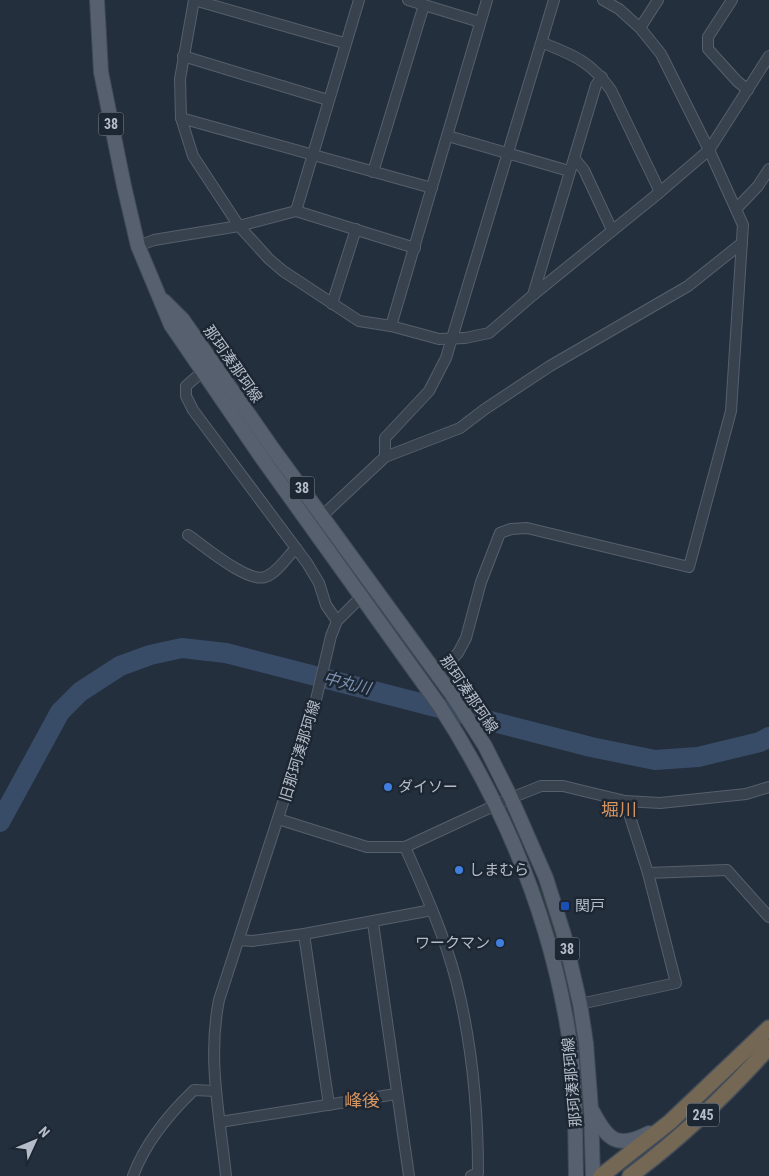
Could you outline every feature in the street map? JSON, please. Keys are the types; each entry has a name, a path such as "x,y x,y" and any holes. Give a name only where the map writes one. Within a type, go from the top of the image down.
{"highway":[{"name":"245","path":"601,1176 670,1122 769,1028"},
{"name":"245","path":"630,1176 679,1137 721,1098 769,1047"}],"main road":[{"name":"那珂湊那珂線","path":"97,0 101,72 138,246 162,298 171,325 202,372 362,596 463,742 496,804 526,875 547,941 564,1008 574,1081 576,1176"},
{"name":"那珂湊那珂線","path":"162,298 183,320 214,367 437,674 484,746 511,798 546,878 564,934 580,1004 586,1043 591,1109 593,1176"},
{"path":"591,1109 606,1134 612,1139 634,1140 670,1122"}],"street":[{"path":"344,43 194,0 180,79 181,118 194,156 239,226 269,260 332,304 359,320 391,326 439,339 490,333 533,294 709,150 769,56"},
{"path":"296,211 344,43 359,0"},
{"path":"408,0 480,22"},
{"path":"391,326 488,0"},
{"path":"385,457 385,438 429,391 453,338 543,44 554,0"},
{"path":"437,674 458,653 466,638 481,582 500,533 511,529 527,528 689,567 731,411 743,226 737,208 661,54 640,28 619,9 603,0"},
{"path":"640,28 658,0"},
{"path":"732,0 708,37 708,49 737,81 748,90"},
{"path":"373,172 424,5"},
{"path":"543,44 580,58 602,77 612,90 660,192"},
{"path":"183,56 328,100"},
{"path":"533,294 596,85 602,77"},
{"path":"181,118 432,188"},
{"path":"448,136 569,171"},
{"path":"574,158 584,170 612,230"},
{"path":"737,208 758,186 769,169"},
{"path":"138,246 154,240 239,226 296,211 415,248"},
{"path":"332,304 356,229"},
{"path":"322,516 385,457 460,428 550,366 688,286 742,243"},
{"path":"202,372 186,386 186,396 193,410 296,548 319,583 326,605 338,620 362,596"},
{"path":"188,535 248,577 264,578 272,573 296,548"},
{"name":"旧那珂湊那珂線","path":"226,1176 213,1065 216,1018 238,940 315,704 331,636 338,620"},
{"path":"278,819 367,847 405,847 496,804 541,786 563,786 625,801 660,803 746,794 769,787"},
{"path":"580,1004 676,983 648,873 625,801"},
{"path":"405,847 432,910 455,978 468,1044 478,1118 478,1173 471,1176"},
{"path":"648,873 727,870 769,917"},
{"path":"238,940 252,941 304,934 373,923 432,910"},
{"path":"373,923 409,1176"},
{"path":"304,934 329,1105"},
{"path":"133,1176 137,1165 174,1108 194,1090 216,1090"},
{"path":"220,1122 396,1094"}],"green space":[{"path":"539,876 548,902 568,981 582,1089 579,1089 555,949 537,878"}],"waterway":[{"name":"中丸川","path":"0,822 60,712 80,692 120,666 150,655 182,648 226,653 591,747 655,760 698,757 760,742 769,737"}],"place":[{"name":"ダイソー","path":"388,787"},
{"name":"しまむら","path":"459,870"},
{"name":"関戸","path":"565,906"},
{"name":"ワークマン","path":"500,943"}],"district":[{"name":"堀川","path":"619,809"},
{"name":"峰後","path":"362,1100"}]}
